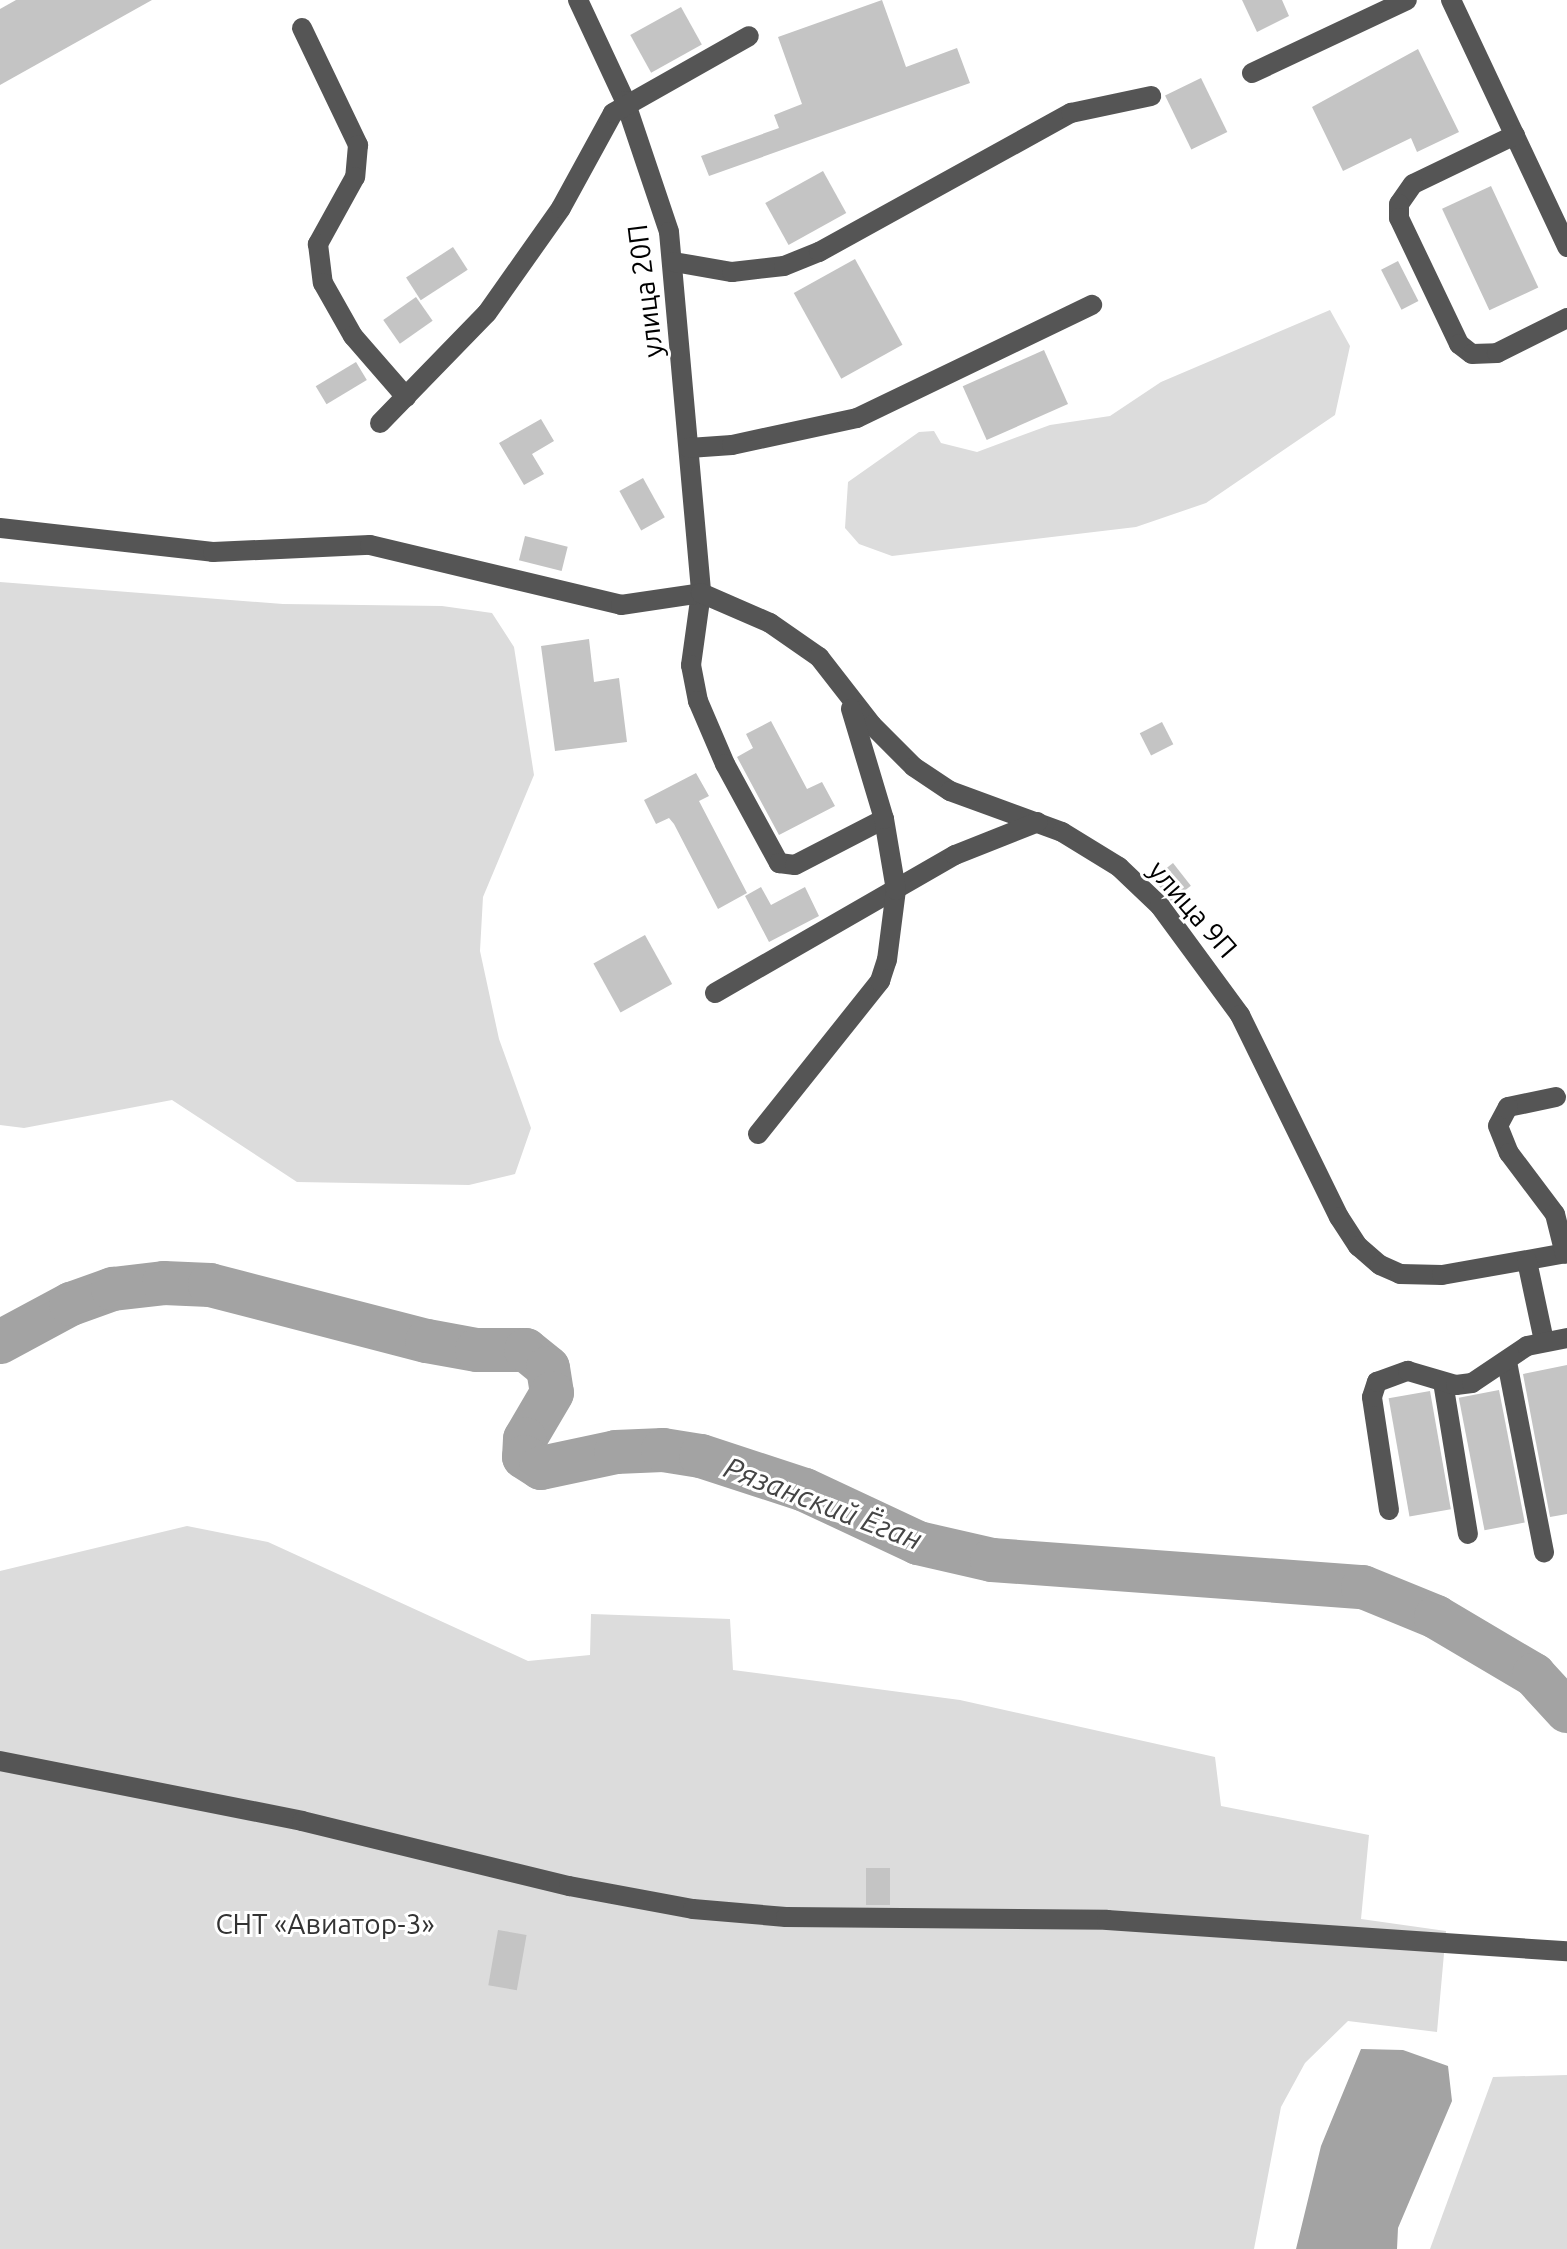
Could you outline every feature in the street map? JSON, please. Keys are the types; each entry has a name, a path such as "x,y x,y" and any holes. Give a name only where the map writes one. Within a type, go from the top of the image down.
{"street":[{"name":"улица 20П","path":"578,0 625,101 660,197 674,262 701,593 691,665 693,685 725,764 772,855 785,866 795,865 884,819"},
{"path":"1252,73 1407,0"},
{"path":"1451,0 1567,247"},
{"path":"302,28 358,145 355,177 318,244 323,283 353,336 406,397"},
{"path":"380,423 487,313 561,208 604,127 625,101 749,36"},
{"path":"674,262 732,272 803,259 1071,113 1151,96"},
{"path":"1515,135 1413,184 1403,193 1399,218 1459,344 1472,354 1497,353 1567,318"},
{"path":"689,448 747,442 857,418 1092,305"},
{"path":"0,528 213,552 370,545 621,605 701,593"},
{"name":"улица 9П","path":"701,593 795,638 840,681 872,725 914,767 950,791 1038,822 1119,867 1189,940 1240,1015 1325,1191 1358,1246 1380,1265 1423,1276 1566,1253"},
{"path":"758,1134 880,981 896,890 884,819 840,681"},
{"path":"715,993 996,834 1038,822"},
{"path":"1556,1097 1508,1107 1498,1126 1509,1153 1555,1214 1566,1253"},
{"path":"1527,1261 1544,1341"},
{"path":"1389,1510 1373,1389 1381,1378 1402,1371 1443,1382 1472,1383 1544,1341 1567,1338"},
{"path":"1507,1362 1544,1552"},
{"path":"1443,1382 1468,1534"},
{"path":"0,1761 302,1821 569,1886 693,1909 786,1917 1107,1920 1567,1951"}],"green space":[{"path":"1330,310 1350,346 1335,415 1206,503 1136,527 892,556 859,544 845,528 848,482 919,432 934,431 941,443 977,452 1050,425 1110,416 1161,382"},
{"path":"0,582 283,604 442,606 492,613 514,647 534,775 483,897 480,951 499,1039 531,1128 515,1174 469,1185 297,1182 172,1100 24,1128 0,1125"},
{"name":"СНТ «Авиатор-3»","path":"187,1526 268,1542 528,1661 590,1655 591,1614 730,1619 733,1670 960,1700 1215,1757 1221,1806 1369,1835 1361,1919 1446,1931 1437,2032 1348,2021 1305,2063 1281,2107 1254,2249 0,2249 0,1571"},
{"path":"1567,2075 1567,2249 1430,2249 1493,2077"}],"shaded area":[{"path":"1361,2049 1403,2050 1448,2066 1452,2101 1398,2228 1397,2249 1296,2249 1321,2146"}],"building":[{"path":"16,0 152,0 0,85 0,9"},
{"path":"882,0 906,67 957,48 970,83 709,176 701,156 779,128 774,115 802,104 778,37"},
{"path":"1242,0 1282,0 1289,16 1257,32"},
{"path":"681,7 702,45 651,73 630,35"},
{"path":"1418,49 1459,132 1417,152 1411,138 1343,171 1312,107"},
{"path":"1201,78 1227,132 1191,149 1165,96"},
{"path":"823,171 846,213 789,245 765,203"},
{"path":"1491,186 1538,288 1489,310 1442,209"},
{"path":"453,247 468,270 421,300 406,277"},
{"path":"855,259 903,345 841,379 794,293"},
{"path":"1398,261 1418,301 1402,310 1381,270"},
{"path":"416,297 433,321 400,344 383,320"},
{"path":"1044,350 1068,404 987,440 963,386"},
{"path":"356,362 367,380 327,404 316,386"},
{"path":"541,419 554,441 532,454 544,474 524,485 499,443"},
{"path":"643,478 665,517 641,530 619,491"},
{"path":"525,536 568,547 562,571 519,560"},
{"path":"589,639 594,682 619,678 627,742 555,751 541,646"},
{"path":"771,721 807,789 822,782 835,806 779,835 737,757 753,748 746,734"},
{"path":"1162,722 1173,744 1151,756 1140,733"},
{"path":"696,773 709,796 699,801 747,893 718,909 674,824 669,818 656,824 644,800"},
{"path":"1173,863 1191,886 1171,901 1153,878"},
{"path":"761,887 771,905 805,887 819,916 769,942 745,896"},
{"path":"645,935 672,984 621,1013 593,964"},
{"path":"1567,1365 1567,1514 1550,1517 1523,1374"},
{"path":"1499,1390 1525,1523 1485,1530 1459,1398"},
{"path":"1430,1391 1451,1509 1409,1516 1389,1398"},
{"path":"866,1868 890,1868 890,1905 866,1905"},
{"path":"498,1930 527,1935 517,1990 488,1985"}],"waterway":[{"name":"Рязанский Ёган","path":"0,1342 71,1304 113,1289 164,1283 210,1285 427,1341 477,1350 526,1350 548,1368 552,1393 525,1439 524,1457 541,1468 616,1452 663,1450 701,1456 805,1490 918,1543 992,1560 1363,1587 1436,1617 1534,1675 1567,1711"}]}
